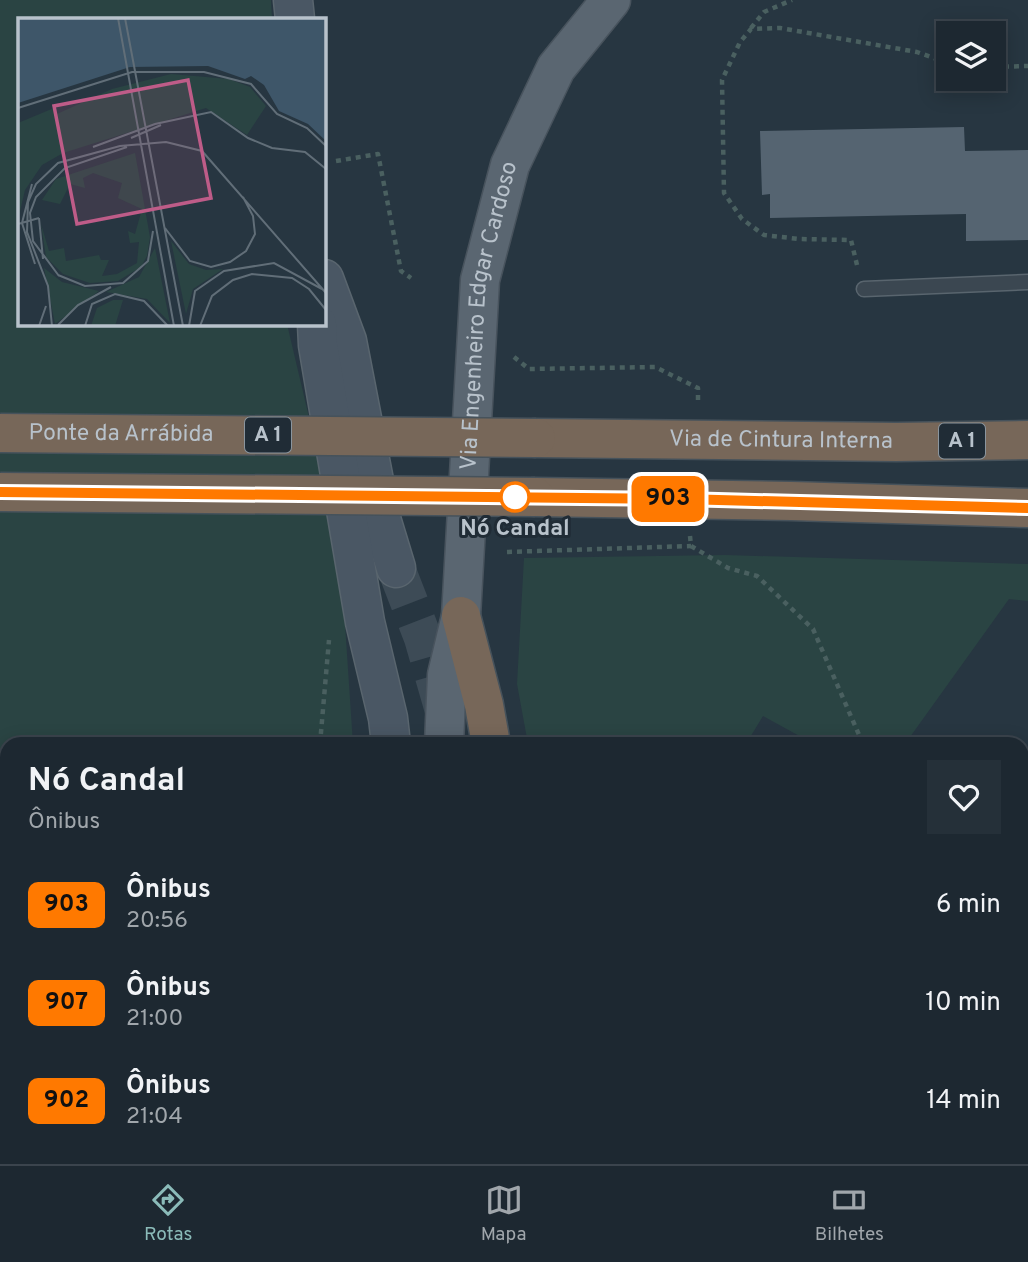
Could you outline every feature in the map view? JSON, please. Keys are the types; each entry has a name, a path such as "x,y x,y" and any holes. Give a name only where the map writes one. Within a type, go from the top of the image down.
{"highway":[{"name":"Ponte da Arrábida","path":"0,433 536,438"},
{"name":"Via de Cintura Interna","path":"536,438 882,442 1028,440"},
{"path":"0,492 536,497 1028,508"},
{"path":"461,617 490,737"}],"main road":[{"name":"Via Engenheiro Edgar Cardoso","path":"444,737 446,675 461,617 480,280 510,165 556,68 611,0"}],"street":[{"path":"293,0 295,18"},
{"path":"326,284 347,341 382,522 396,568"},
{"path":"317,326 318,345 365,622 390,737"}],"lane":[{"path":"864,289 1028,282"},
{"path":"476,737 484,705"}],"path":[{"path":"792,0 764,12 740,42 722,80 724,193 742,219 764,235 851,240 864,289"},
{"path":"751,29 780,28 917,52 936,59"},
{"path":"1006,67 1028,66"},
{"path":"336,161 378,154 401,271 411,278"},
{"path":"514,357 529,369 655,367 698,388"},
{"path":"690,533 691,546"},
{"path":"507,552 691,546 729,568 757,576 813,629 860,737"},
{"path":"321,737 330,631 365,622"}],"green space":[{"path":"0,0 271,0 272,18 18,18 18,326 287,326 340,549 353,737 0,737"},
{"path":"725,555 1028,564 1028,601 1009,599 910,737 801,737 763,716 750,737 527,737 517,684 524,558"}],"building":[{"path":"964,127 965,151 1028,150 1028,240 966,241 966,214 770,218 770,194 762,195 760,131"}],"tunnel":[{"path":"396,568 423,638 444,711"}],"bus line":[{"name":"903","path":"0,492 682,499 1028,508"}],"place":[{"name":"Nó Candal","path":"515,497"}]}
